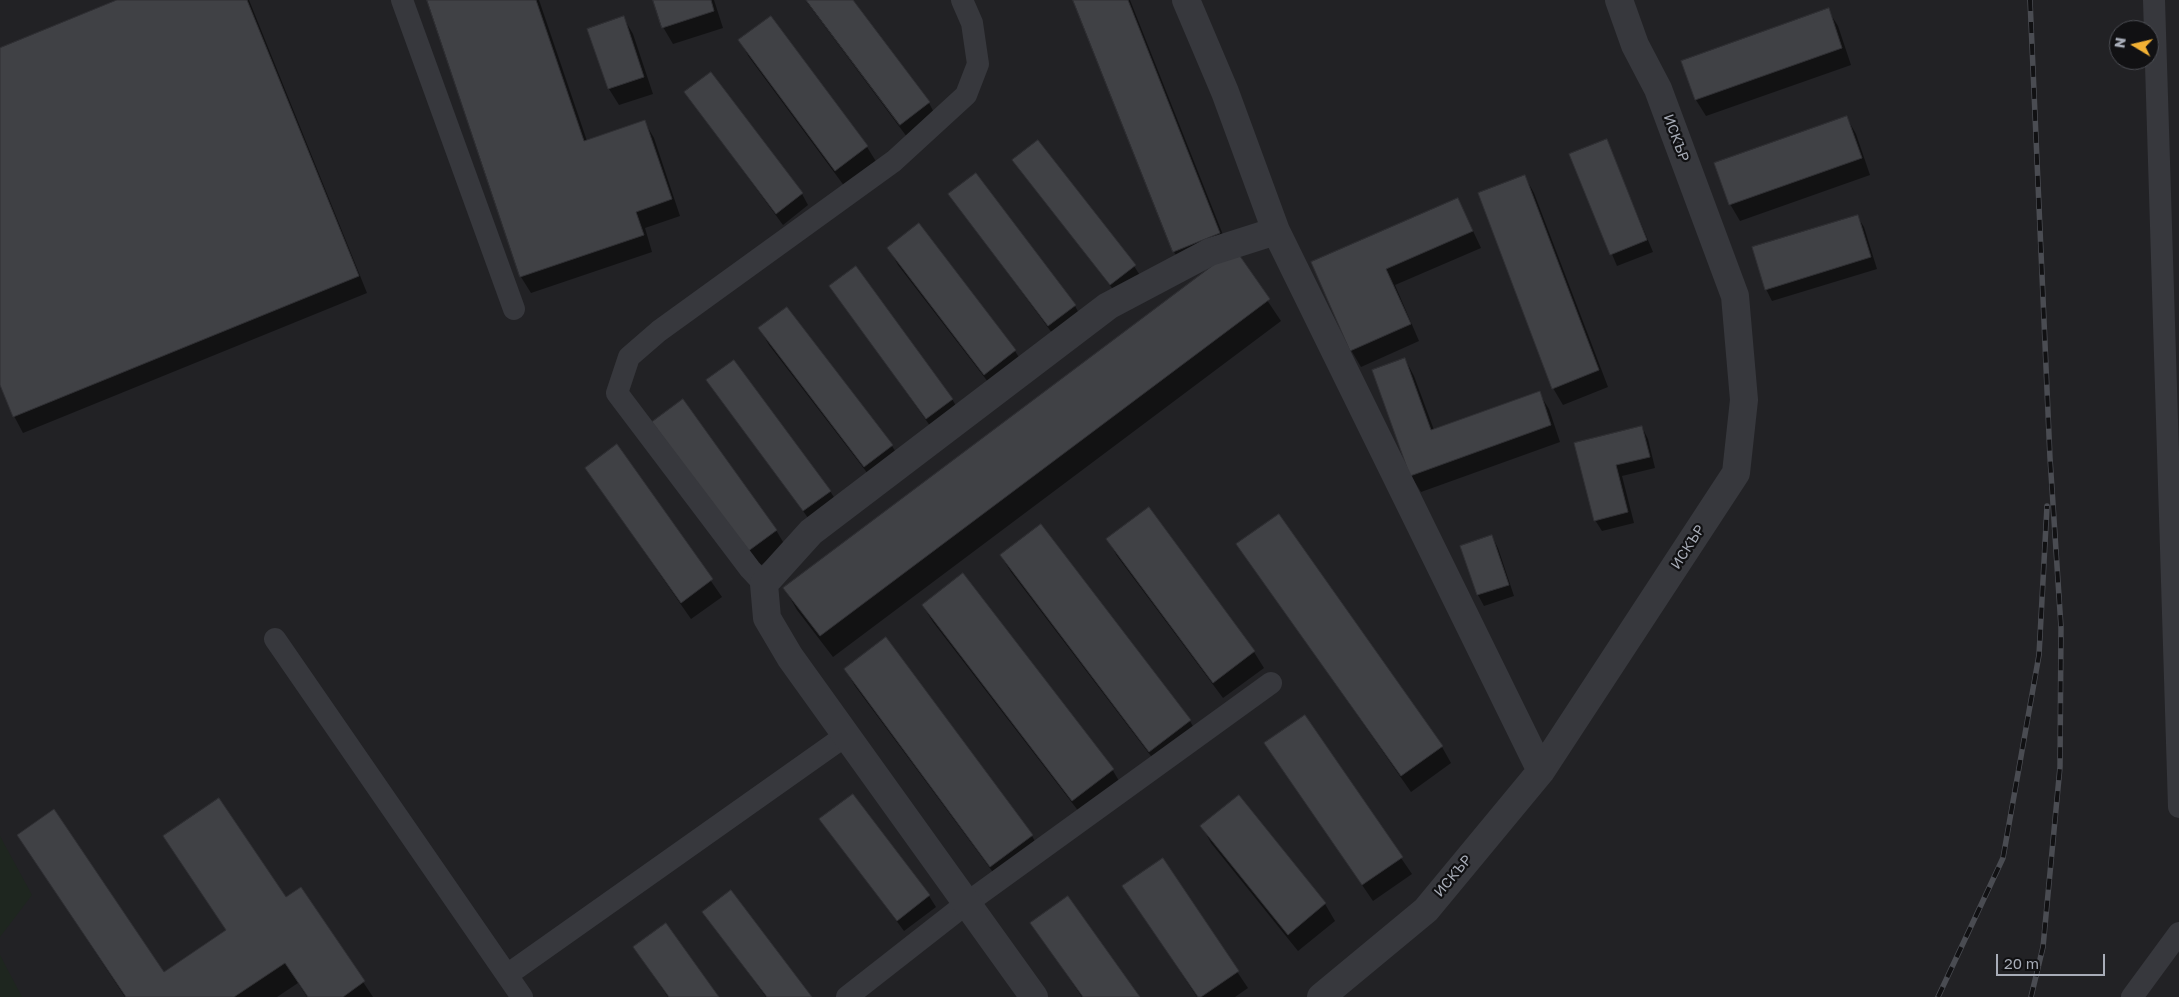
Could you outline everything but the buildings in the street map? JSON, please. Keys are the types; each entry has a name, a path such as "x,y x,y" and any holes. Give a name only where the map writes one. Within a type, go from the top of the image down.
{"street":[{"path":"1186,0 1225,92 1276,231 1541,771"},
{"name":"ИСКЪР","path":"1321,997 1426,910 1541,771 1736,473 1744,400 1735,296 1658,89 1635,45 1620,0"},
{"path":"1034,997 790,657 768,618 764,584 811,532 1108,306 1210,252 1276,231"}],"lane":[{"path":"402,0 514,309"},
{"path":"764,584 750,569 617,394 629,357 666,325 894,161 966,95 978,64 972,23 962,0"},
{"path":"2154,0 2179,807"},
{"path":"275,639 522,997"},
{"path":"847,997 967,903 1271,683"},
{"path":"507,975 845,736"},
{"path":"2132,997 2179,933"}],"shaded area":[{"path":"0,0 2179,0 2179,997 0,997"},
{"path":"0,836 32,895 0,937"},
{"path":"0,955 22,997 0,997"}],"railway":[{"path":"2030,0 2050,458 2061,627 2060,767 2043,947 2031,997"},
{"path":"1938,997 2003,858 2039,655 2047,506"}]}
